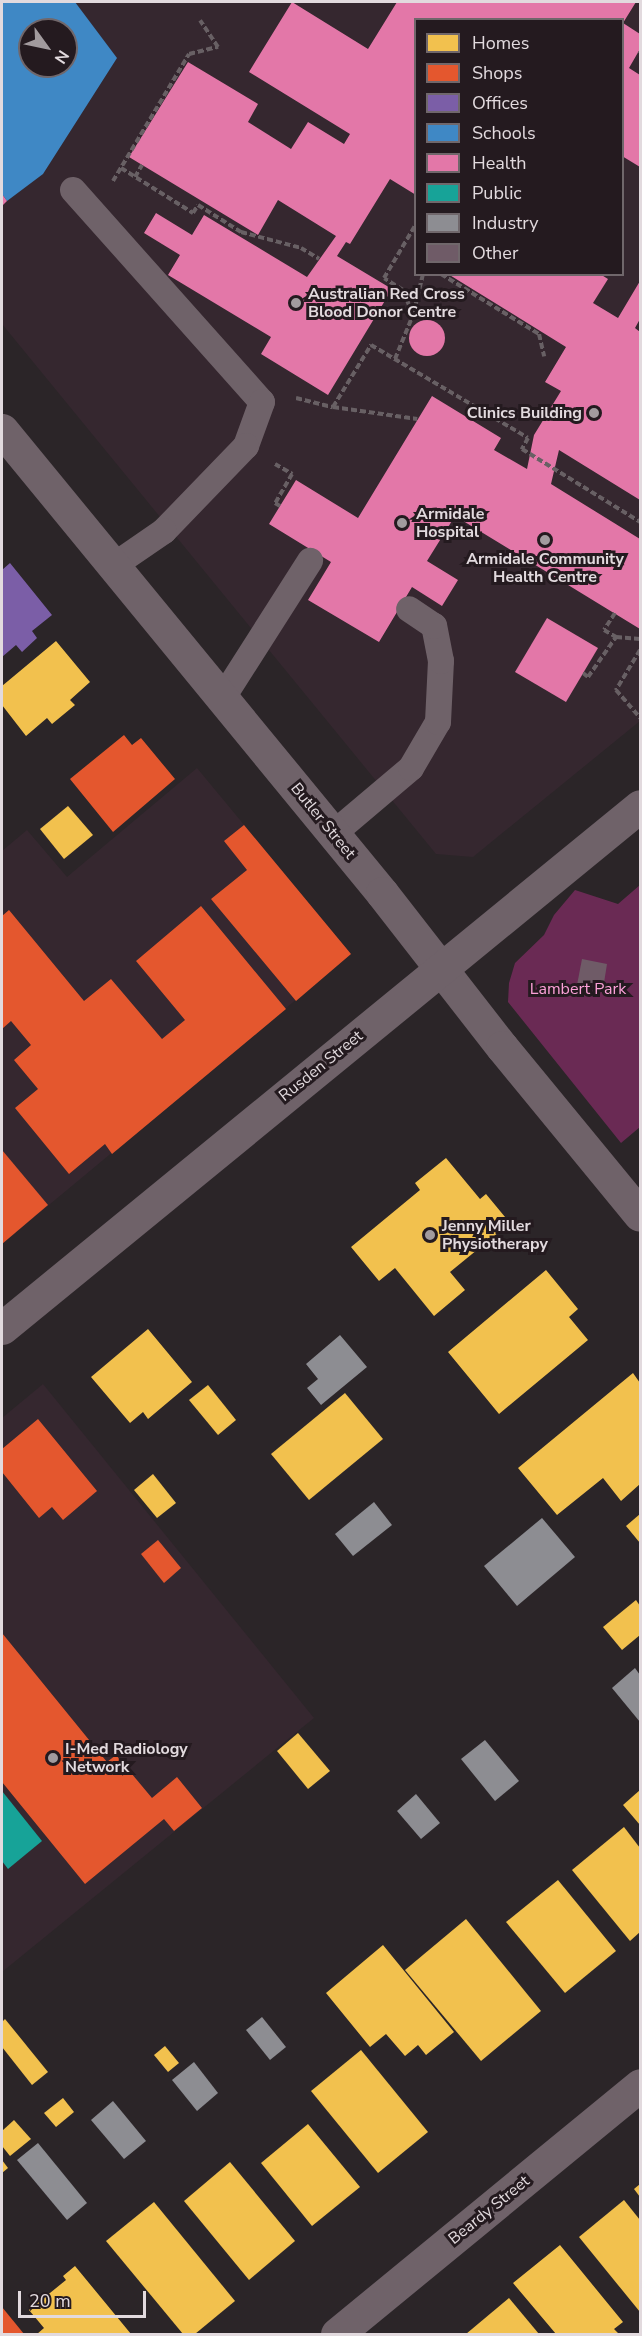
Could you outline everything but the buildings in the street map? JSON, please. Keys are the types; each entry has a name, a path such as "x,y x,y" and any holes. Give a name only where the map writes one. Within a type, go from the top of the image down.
{"street":[{"name":"Butler Street","path":"5,440 113,566 442,967 502,1047 640,1215"},
{"name":"Rusden Street","path":"2,1328 640,806"},
{"name":"Beardy Street","path":"337,2334 640,2085"}],"lane":[{"path":"73,190 262,402 246,446 164,531 113,566"},
{"path":"222,699 310,561"},
{"path":"333,834 411,768 438,722 441,661 434,626 409,609"}],"path":[{"path":"110,186 189,54 218,47 200,20"},
{"path":"135,177 142,165"},
{"path":"121,168 193,213 198,206 241,232 301,248 319,259"},
{"path":"412,315 403,290 382,281 414,227"},
{"path":"395,359 412,315 422,276"},
{"path":"444,276 538,334 544,356"},
{"path":"333,408 371,345 528,438 522,449 640,522"},
{"path":"290,396 333,408 417,419"},
{"path":"266,458 292,474 274,502 280,506"},
{"path":"615,613 604,630 616,638 640,639"},
{"path":"583,674 588,677 616,638"},
{"path":"640,650 616,690 640,718"}],"shaded area":[{"name":"Armidale Hospital","path":"2,2 640,2 640,721 473,857 436,854 2,324"},
{"path":"197,768 351,954 2,1244 2,851 27,830 67,877"},
{"path":"43,1384 314,1718 2,1972 2,1418"}],"green space":[{"name":"Lambert Park","path":"640,885 640,1127 621,1143 508,1002 509,983 515,963 544,935 554,915 575,890 618,904"}],"place":[{"name":"Australian Red Cross Blood Donor Centre","path":"296,303"},
{"name":"Clinics Building","path":"594,413"},
{"name":"Armidale Hospital","path":"402,523"},
{"name":"Armidale Community Health Centre","path":"545,540"},
{"name":"Jenny Miller Physiotherapy","path":"430,1235"},
{"name":"I-Med Radiology Network","path":"53,1758"}]}
